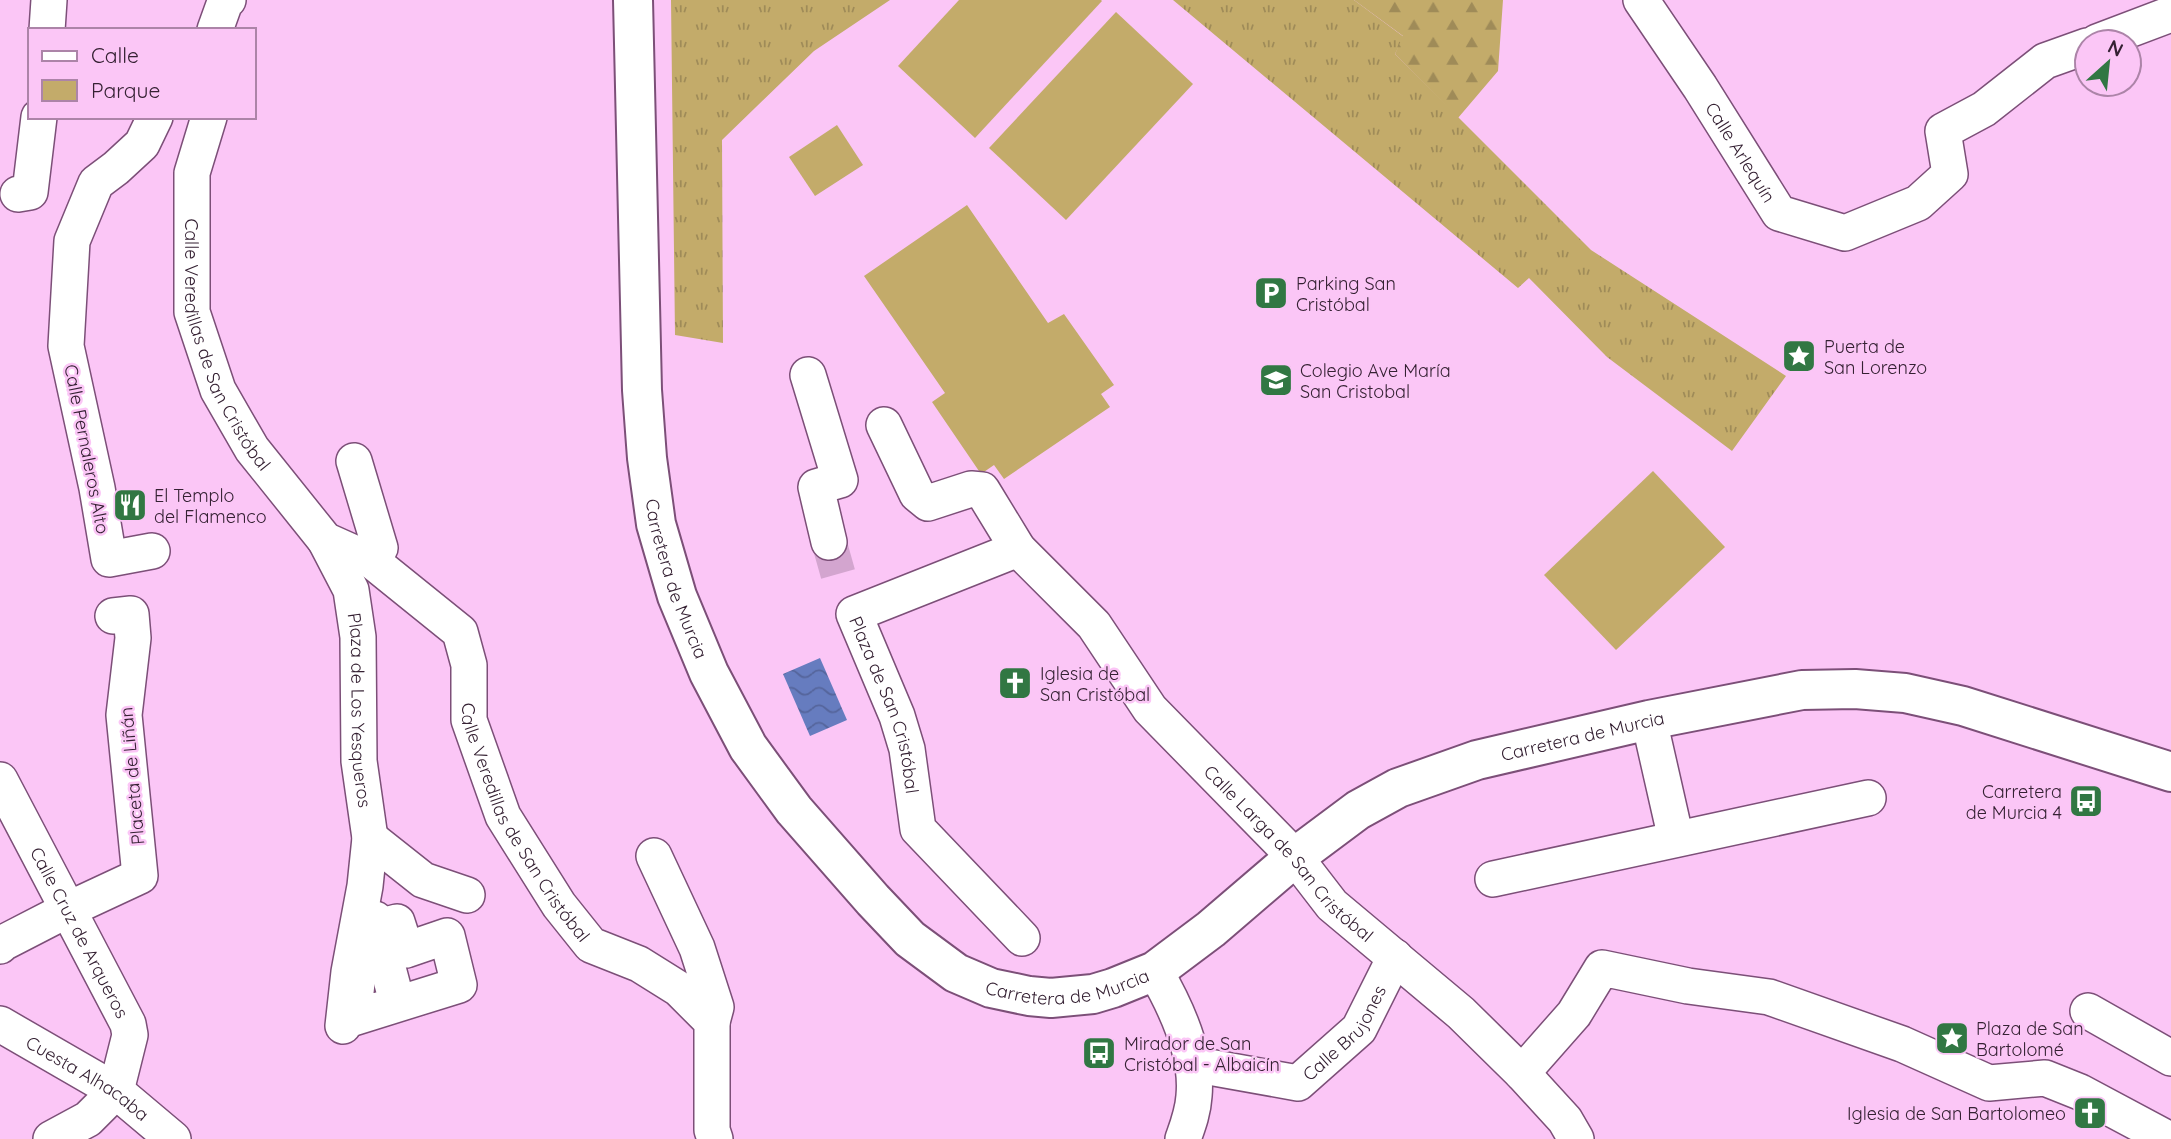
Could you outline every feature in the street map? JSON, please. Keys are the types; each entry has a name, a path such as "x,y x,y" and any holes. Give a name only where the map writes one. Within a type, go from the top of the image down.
{"main road":[{"name":"Carretera de Murcia","path":"633,0 642,390 647,458 656,524 682,609 709,673 748,747 794,810 910,939 956,973 991,988 1029,996 1051,998 1093,994 1156,971 1211,929 1295,857 1358,810 1398,788 1477,760 1652,733 1802,690 1854,689 1905,693 1963,706 2171,772"}],"street":[{"path":"47,28 49,0"},
{"path":"216,28 228,0"},
{"path":"236,28 242,0"},
{"name":"Calle Arlequín","path":"1641,0 1700,87 1779,213 1845,233 1919,203 1950,174 1943,131 1984,109 2045,61 2073,51"},
{"path":"2134,28 2171,14"},
{"path":"18,194 30,192 38,119"},
{"name":"Calle Pernaleros Alto","path":"152,551 109,559 97,488 66,346 72,241 96,183 142,144 154,119"},
{"name":"Calle Veredillas de San Cristóbal","path":"208,119 192,173 192,312 218,390 252,449 325,540 372,561 460,632 469,665 470,720 503,816 559,905 592,944 639,964 679,989 712,1022"},
{"path":"808,375 840,480 816,487 829,542"},
{"path":"884,425 917,494 928,503 971,489 982,490 1018,549"},
{"path":"354,461 380,548 372,561"},
{"name":"Plaza de Los Yesqueros","path":"325,540 351,590 358,637 359,761 370,838 343,1026"},
{"name":"Plaza de San Cristóbal","path":"1018,549 854,614 897,716 907,749 918,829 1022,938"},
{"name":"Calle Larga de San Cristóbal","path":"1018,549 1094,625 1150,709 1295,857 1332,905 1461,1013 1565,1119 1576,1139"},
{"name":"Placeta de Liñán","path":"67,909 141,876 124,715 133,638 131,614 113,616"},
{"path":"1652,733 1676,839"},
{"name":"Calle Cruz de Arqueros","path":"0,780 128,1024 130,1035 116,1091"},
{"path":"1493,879 1868,798"},
{"path":"370,838 423,880 467,895"},
{"path":"654,856 697,948 716,1007 712,1022 712,1130 715,1139"},
{"name":"Plaza de Los Yesqueros","path":"365,886 393,987"},
{"path":"0,946 67,909"},
{"name":"Calle Brujones","path":"1192,1064 1298,1083 1359,1029 1395,957"},
{"path":"1522,1073 1574,1014 1602,968 1688,986 1769,997 1902,1044 1989,1083 2045,1077 2168,1139"},
{"path":"1156,971 1170,996 1185,1034 1192,1064 1195,1094 1191,1118 1183,1139"},
{"path":"2088,1011 2171,1058"},
{"name":"Cuesta Alhacaba","path":"0,1024 116,1091 173,1139"},
{"path":"51,1139 88,1119 116,1091"}],"green space":[{"path":"671,0 890,0 814,51 722,140 723,343 675,335"},
{"path":"959,0 1102,1 975,138 898,66"},
{"path":"1173,0 1354,0 1404,37 1395,54 1591,250 1786,376 1732,451 1607,357 1529,278 1518,288"},
{"path":"1354,0 1503,0 1498,71 1458,118 1395,54 1403,36"},
{"path":"1116,12 1193,84 1066,220 989,148"},
{"path":"837,125 863,165 815,196 789,157"},
{"path":"967,205 1048,323 1064,314 1114,385 1101,394 1110,407 1004,479 994,465 981,474 932,402 945,393 864,276"},
{"path":"1653,471 1725,547 1616,650 1544,575"}],"water":[{"path":"820,658 847,720 810,736 783,674"}],"tunnel":[{"path":"829,542 838,574"}],"place":[{"name":"Parking San Cristóbal","path":"1271,293"},
{"name":"Puerta de San Lorenzo","path":"1799,356"},
{"name":"Colegio Ave María San Cristobal","path":"1276,380"},
{"name":"El Templo del Flamenco","path":"130,505"},
{"name":"Iglesia de San Cristóbal","path":"1015,683"},
{"name":"Carretera de Murcia 4","path":"2086,801"},
{"name":"Plaza de San Bartolomé","path":"1952,1038"},
{"name":"Mirador de San Cristóbal - Albaicín","path":"1099,1053"},
{"name":"Iglesia de San Bartolomeo","path":"2090,1113"}]}
